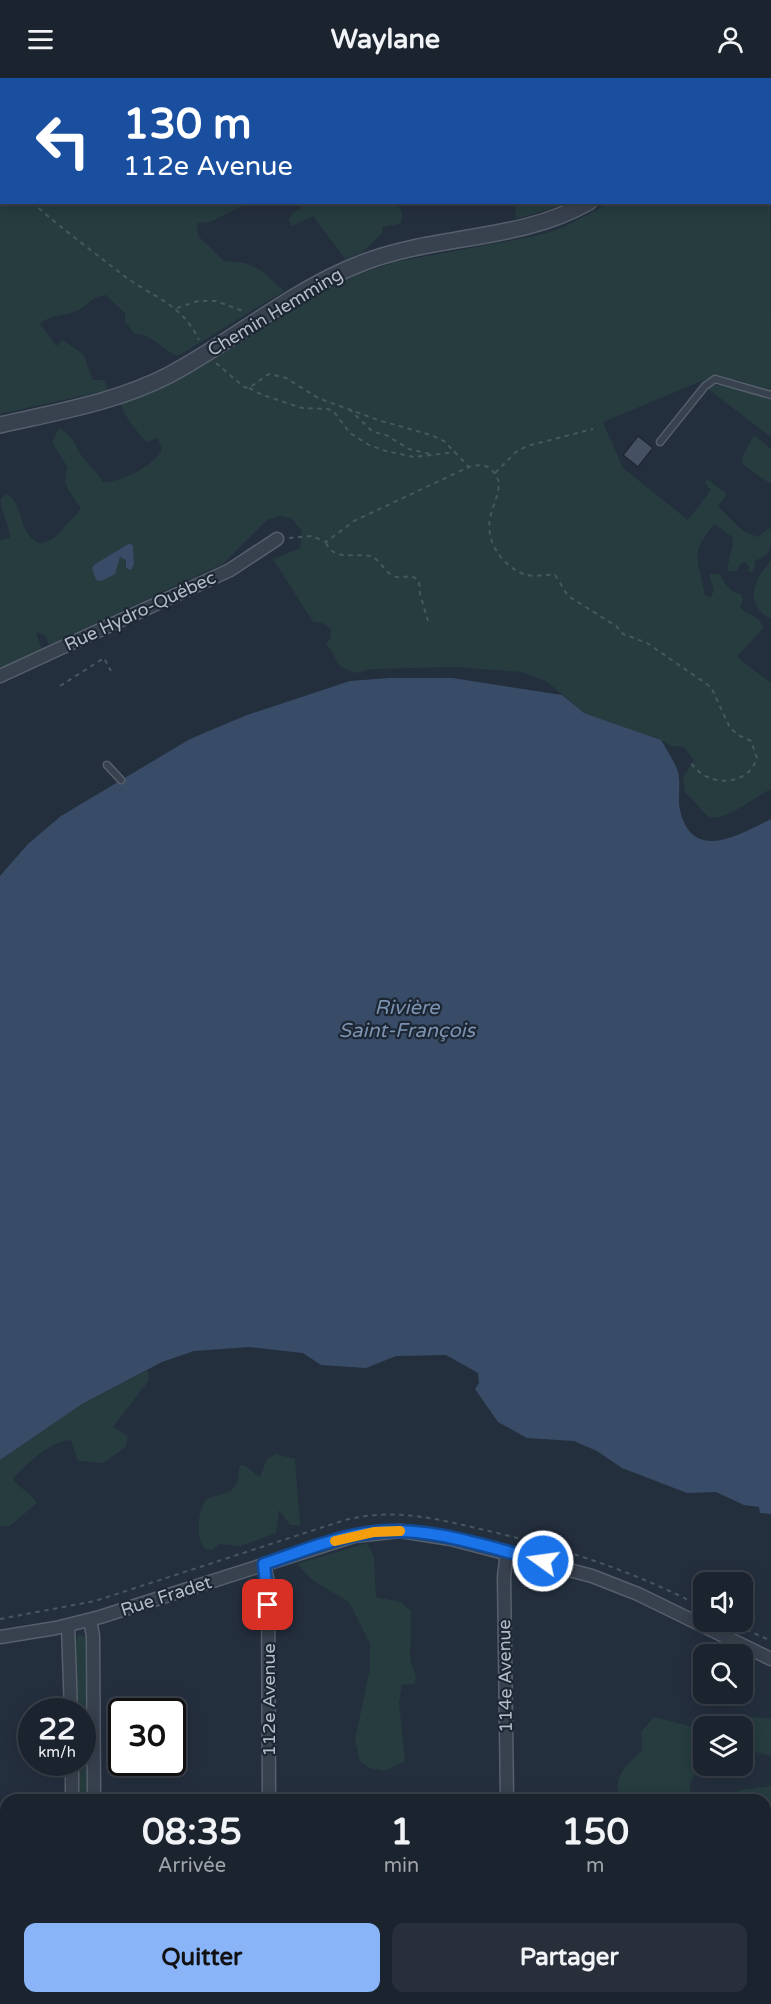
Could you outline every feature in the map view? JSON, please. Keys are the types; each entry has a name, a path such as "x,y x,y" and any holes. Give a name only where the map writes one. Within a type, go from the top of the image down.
{"street":[{"name":"Chemin Hemming","path":"0,425 107,400 158,380 206,354 326,279 379,257 414,247 535,226 559,218 585,204"},
{"name":"Rue Hydro-Québec","path":"0,676 230,570 277,539"},
{"name":"Rue Fradet","path":"0,1637 68,1626 90,1620 354,1536 388,1531 435,1535 564,1567 616,1585 771,1659"},
{"name":"114e Avenue","path":"507,1552 504,1577 507,1794"},
{"name":"112e Avenue","path":"264,1564 268,1583 269,1794"},
{"path":"90,1620 93,1636 94,1794"},
{"path":"68,1626 71,1698"},
{"path":"72,1776 72,1794"}],"lane":[{"path":"660,442 705,386 715,380 771,395"},
{"path":"107,765 121,780"}],"path":[{"path":"34,204 119,272 176,308 192,326 206,354 237,383 263,395 302,408 328,409 334,412 350,434 369,445 414,457 456,452"},
{"path":"176,308 198,301 216,301 237,311 272,311"},
{"path":"249,388 270,374 278,375 318,398 378,420 431,435 456,452 469,467"},
{"path":"349,408 373,432 386,435 410,449 437,456"},
{"path":"495,473 516,452 526,446 593,429"},
{"path":"326,542 354,521 469,467 484,464 495,473 499,482 489,526 497,551 506,564 516,571 530,575 555,574 568,596 616,626 624,634 647,643 711,687 730,728 751,741 757,758 750,770 732,779 718,781 704,777 695,769 690,760"},
{"path":"277,539 312,536 326,542 333,552 343,555 370,556 390,574 415,577 419,581 420,594 428,621"},
{"path":"60,686 104,658 111,670"},
{"name":"Rue Fradet","path":"0,1619 95,1602 364,1516"},
{"path":"752,1632 771,1641"}],"green space":[{"path":"0,204 246,204 210,222 197,223 198,236 224,261 245,263 262,271 284,291 178,356 152,339 135,334 125,322 125,313 106,295 92,300 80,309 49,318 40,324 56,346 63,340 83,354 93,380 105,380 108,390 0,414"},
{"path":"297,204 397,204 401,210 402,218 400,224 382,227 383,232 363,252 345,259 313,216 292,226 289,220 292,214 302,207"},
{"path":"515,204 560,204 560,206 516,219"},
{"path":"607,204 770,204 771,390 737,380 709,378 603,422 623,468 688,520 711,490 705,483 707,479 727,494 718,506 743,531 758,537 769,528 771,530 769,551 764,557 754,561 755,567 752,573 748,571 749,566 745,562 740,564 737,571 728,571 733,538 715,524 701,542 698,564 705,595 711,597 713,594 710,574 720,574 731,590 741,594 743,600 740,607 756,617 763,628 737,657 771,683 771,789 730,813 714,818 708,816 685,793 683,777 694,761 684,747 671,746 661,740 584,713 546,681 521,672 456,667 373,669 354,673 340,666 326,643 330,639 331,629 322,623 313,622 273,559 300,548 302,531 291,518 280,516 267,520 224,563 49,645 46,636 38,632 36,634 42,649 4,667 0,666 0,540 10,538 1,498 8,494 14,500 27,533 40,544 54,538 81,509 66,484 68,468 52,442 59,428 70,436 83,458 103,482 127,476 144,468 162,450 158,438 146,442 128,419 121,404 152,392 205,365 326,289 360,274 395,262 535,236 562,228","holes":["130,543 133,546 134,564 127,565 123,556 117,561 119,566 95,564"]},
{"path":"714,385 731,386 771,400 771,437 708,389"},
{"path":"754,435 771,449 771,484 743,465 742,458"},
{"path":"771,560 771,619 757,606 754,591 760,576"},
{"path":"148,1370 149,1380 113,1427 128,1436 126,1447 103,1463 78,1461 71,1440 46,1449 13,1479 37,1503 10,1526 0,1526 0,1460 82,1404"},
{"path":"276,1454 295,1459 300,1525 290,1525 279,1510 276,1533 241,1546 219,1544 212,1550 205,1549 200,1538 199,1525 205,1500 234,1487 237,1483 239,1466 244,1465 260,1477 267,1459"},
{"path":"367,1543 374,1556 376,1597 401,1602 411,1611 410,1660 416,1677 414,1684 402,1685 399,1703 405,1761 385,1771 369,1768 360,1761 355,1740 370,1668 370,1644 349,1602 312,1580 297,1564"},
{"path":"79,1635 85,1636 86,1641 87,1698 77,1698 76,1639"},
{"path":"726,1714 744,1716 721,1716"},
{"path":"654,1717 693,1727 694,1776 690,1783 691,1794 617,1794 622,1772 642,1750 641,1732"},
{"path":"753,1717 771,1719 771,1756 753,1752"},
{"path":"78,1776 88,1776 88,1794 79,1794"},
{"path":"771,1786 771,1794 735,1794 739,1790"}],"water":[{"path":"130,543 133,546 134,564 131,570 126,568 126,560 120,557 115,574 102,581 96,580 92,568 95,564"},
{"name":"Rivière Saint-François","path":"390,678 452,678 562,695 584,713 661,740 677,769 680,810 686,827 695,836 706,841 719,840 746,832 771,819 771,1514 760,1513 759,1507 744,1505 716,1492 687,1493 622,1468 597,1451 574,1441 527,1438 498,1422 475,1389 479,1383 478,1373 446,1355 396,1356 366,1368 321,1365 303,1353 249,1347 194,1351 162,1362 82,1404 0,1460 0,876 28,844 61,816 190,739 247,715 350,681"}],"building":[{"path":"638,436 653,448 638,467 623,455"}],"slow traffic":[{"path":"335,1541 374,1532 400,1531"}],"route":[{"path":"268,1605 264,1564 345,1538 374,1532 400,1531 435,1535 543,1561"}]}
